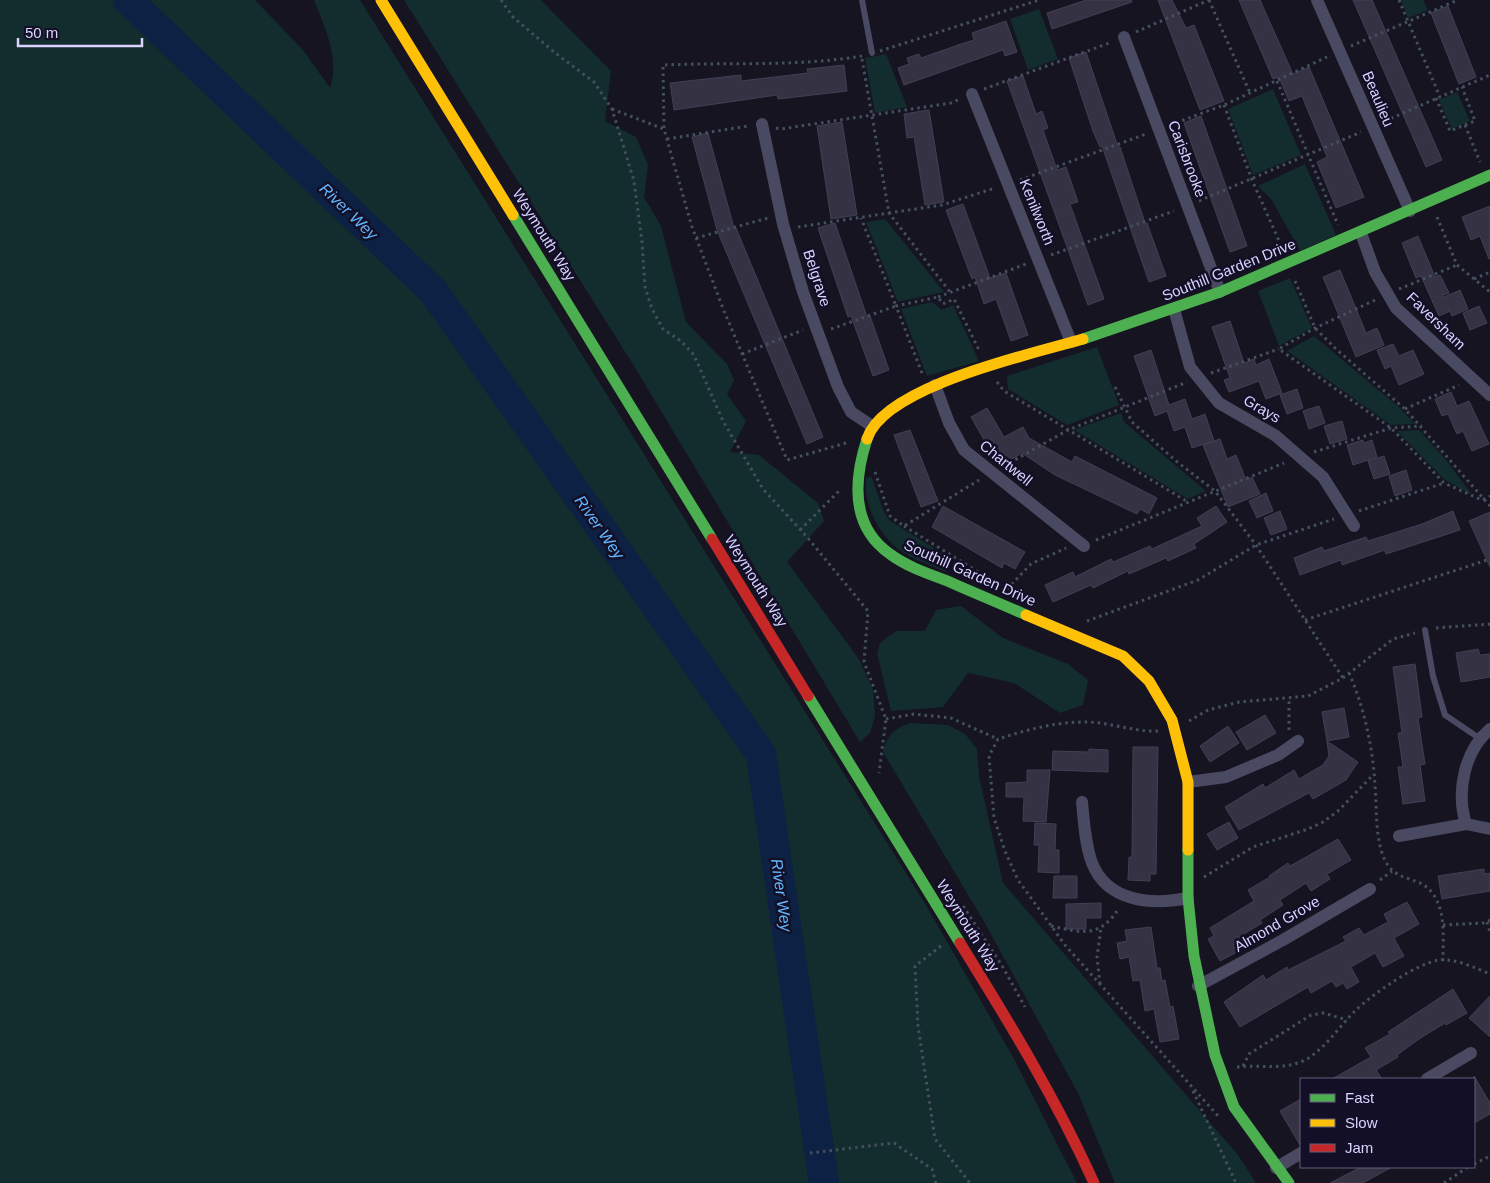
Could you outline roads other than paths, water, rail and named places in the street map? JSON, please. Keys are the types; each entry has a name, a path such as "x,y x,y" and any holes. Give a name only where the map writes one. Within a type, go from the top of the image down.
{"main road":[{"name":"Weymouth Way","path":"382,0 1037,1069 1072,1135 1094,1183"},
{"name":"Southill Garden Drive","path":"1289,1183 1276,1168 1234,1107 1220,1069 1198,986 1188,898 1190,880 1188,782 1172,720 1149,681 1123,656 912,567 888,553 868,530 857,504 855,479 860,458 872,426 901,402 932,386 1174,309 1220,292 1361,233 1488,175"}],"street":[{"name":"Beaulieu","path":"1317,0 1410,211"},
{"name":"Carisbrooke","path":"1124,37 1220,292"},
{"name":"Kenilworth","path":"972,94 1071,342"},
{"name":"Belgrave","path":"762,124 784,229 838,388 851,412 872,426"},
{"name":"Faversham","path":"1361,233 1375,272 1396,308 1490,395"},
{"name":"Grays","path":"1174,309 1190,367 1219,403 1276,436 1323,477 1354,526"},
{"name":"Chartwell","path":"932,386 964,450 1082,544"},
{"path":"1466,824 1461,806 1469,756 1479,738 1490,729"},
{"path":"1188,782 1226,777 1278,755 1293,744"},
{"path":"1082,802 1085,833 1092,863 1105,881 1127,896 1163,903 1188,898"},
{"path":"1398,836 1466,824 1490,828"},
{"name":"Almond Grove","path":"1198,986 1283,940 1370,889"},
{"path":"1429,1078 1471,1053"},
{"path":"1276,1168 1300,1154"}],"lane":[{"path":"862,0 872,53"},
{"path":"1424,630 1433,676 1445,715 1479,738"}],"waterway":[{"name":"River Wey","path":"128,0 433,291 761,754 824,1183"}]}
